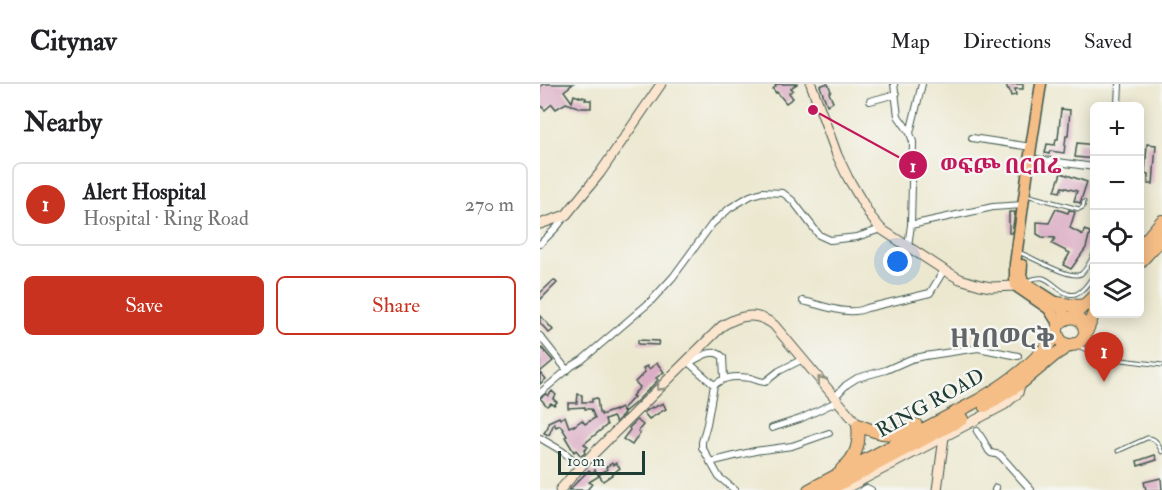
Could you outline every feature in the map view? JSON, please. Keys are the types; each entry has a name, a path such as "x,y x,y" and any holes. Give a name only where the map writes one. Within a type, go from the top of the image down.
{"highway":[{"path":"1144,244 1160,231"},
{"path":"1144,256 1160,231"},
{"path":"1057,303 1090,305"},
{"name":"RING ROAD","path":"1020,378 1064,323 1090,306"},
{"name":"RING ROAD","path":"809,490 827,486 986,406 1020,378 1056,354 1080,342 1090,311"},
{"path":"1080,321 1083,324 1080,342 1061,341 1064,323 1080,321"},
{"path":"827,486 857,451 858,425 879,433 893,434 974,396 1008,375 1020,378"}],"main road":[{"path":"1020,252 1023,205 1041,84"},
{"path":"1048,84 1015,279 1020,284 1057,303 1064,323"},
{"path":"1020,284 1020,290 1049,309 1064,323"}],"street":[{"path":"540,244 558,227 600,172 662,84"},
{"path":"811,84 837,155 848,178 871,217 881,229 960,279 991,287 1020,284"},
{"path":"894,84 898,116 910,133 913,142 911,225 908,246"},
{"path":"910,133 922,84"},
{"path":"1118,102 1119,84"},
{"path":"870,101 896,94"},
{"path":"972,138 1031,147"},
{"path":"1036,159 1090,166"},
{"path":"540,393 650,302 712,224 730,208 750,196 762,192 783,193 793,201 819,235 830,240 857,237 881,229"},
{"path":"911,225 993,207 1023,205"},
{"path":"540,224 566,215"},
{"path":"803,301 848,312 861,311 930,293 944,270"},
{"path":"560,490 581,466 722,326 743,317 765,318 774,325 858,425"},
{"path":"542,341 567,370"},
{"path":"772,428 822,410 836,399 846,385 857,378 925,356 978,348 1018,356"},
{"path":"688,362 717,352 723,357 724,378"},
{"path":"735,490 719,477 702,447 714,385 724,378 749,378 765,382 779,371 803,359"},
{"path":"688,362 714,385"},
{"path":"843,490 1004,405 1018,393 1020,378"},
{"path":"976,431 989,451 1000,455 1031,490"},
{"path":"710,462 754,451 792,446 829,433"},
{"path":"938,490 944,437"},
{"path":"540,438 581,466"},
{"path":"863,490 867,488 871,490"}],"lane":[{"path":"1030,196 1079,209 1083,207 1084,202"},
{"path":"1020,252 1064,272 1077,275 1082,273 1090,261"},
{"path":"1020,284 1031,279 1045,279 1067,294 1076,295 1090,281"},
{"path":"1080,342 1106,358 1162,364"},
{"path":"1118,451 1151,437 1162,452"}],"building":[{"path":"543,84 573,84 564,91 572,102 574,95 586,98 585,100 591,100 591,108 581,108 566,103 556,109 552,104 545,110 540,105 540,87"},
{"path":"775,84 797,84 791,88 793,90 789,93 793,98 786,103 773,89"},
{"path":"828,84 833,102 827,105 820,86"},
{"path":"1007,84 1023,84 1023,89 1015,89 1016,95 1011,96"},
{"path":"1061,109 1070,110 1064,153 1050,151 1049,154 1045,153 1047,144 1055,145 1058,139"},
{"path":"1077,143 1090,144 1090,158 1075,157"},
{"path":"1147,144 1156,145 1153,184 1148,184 1148,174 1145,173"},
{"path":"1061,173 1087,182 1080,203 1074,201 1077,191 1062,187 1060,192 1055,191"},
{"path":"1056,209 1068,213 1069,210 1075,212 1070,228 1083,235 1084,230 1090,232 1086,248 1071,269 1063,265 1070,253 1052,244 1055,238 1042,237 1037,234 1037,222 1049,223"},
{"path":"1009,212 1015,212 1012,233 1009,233"},
{"path":"554,280 557,283 540,300 540,293"},
{"path":"540,315 553,330 549,333 540,323"},
{"path":"638,340 659,341 658,345 638,344"},
{"path":"542,348 553,361 540,372 540,350"},
{"path":"657,363 664,372 624,412 622,410 640,387 635,382 645,372 643,368 647,366 649,369"},
{"path":"540,372 546,379 540,384"},
{"path":"552,391 556,395 553,399 557,402 547,406 540,398 546,394 548,396"},
{"path":"578,394 582,395 582,402 592,402 592,399 597,398 601,415 621,408 624,414 616,422 613,417 605,420 607,425 584,444 588,447 581,456 576,450 574,452 560,425 556,427 554,423 549,435 544,433 548,422 559,417 560,419 565,416 569,427 582,420 585,424 595,418 591,409 568,408 568,403 577,403"},
{"path":"663,403 666,409 649,419 644,413 652,407"},
{"path":"637,420 643,425 632,445 623,439"},
{"path":"1155,455 1157,460 1138,466 1137,461"},
{"path":"612,463 613,465 616,463 620,468 603,481 599,475"},
{"path":"589,470 592,473 595,470 599,476 589,482 592,484 587,490 569,490"},
{"path":"1161,478 1162,490 1146,490 1144,482"}],"place":[{"name":"ወፍጮ በርበሬ","path":"813,110"},
{"name":"Alert Hospital","path":"1104,382"}],"district":[{"name":"ዘነበወርቅ","path":"1002,339"}]}
